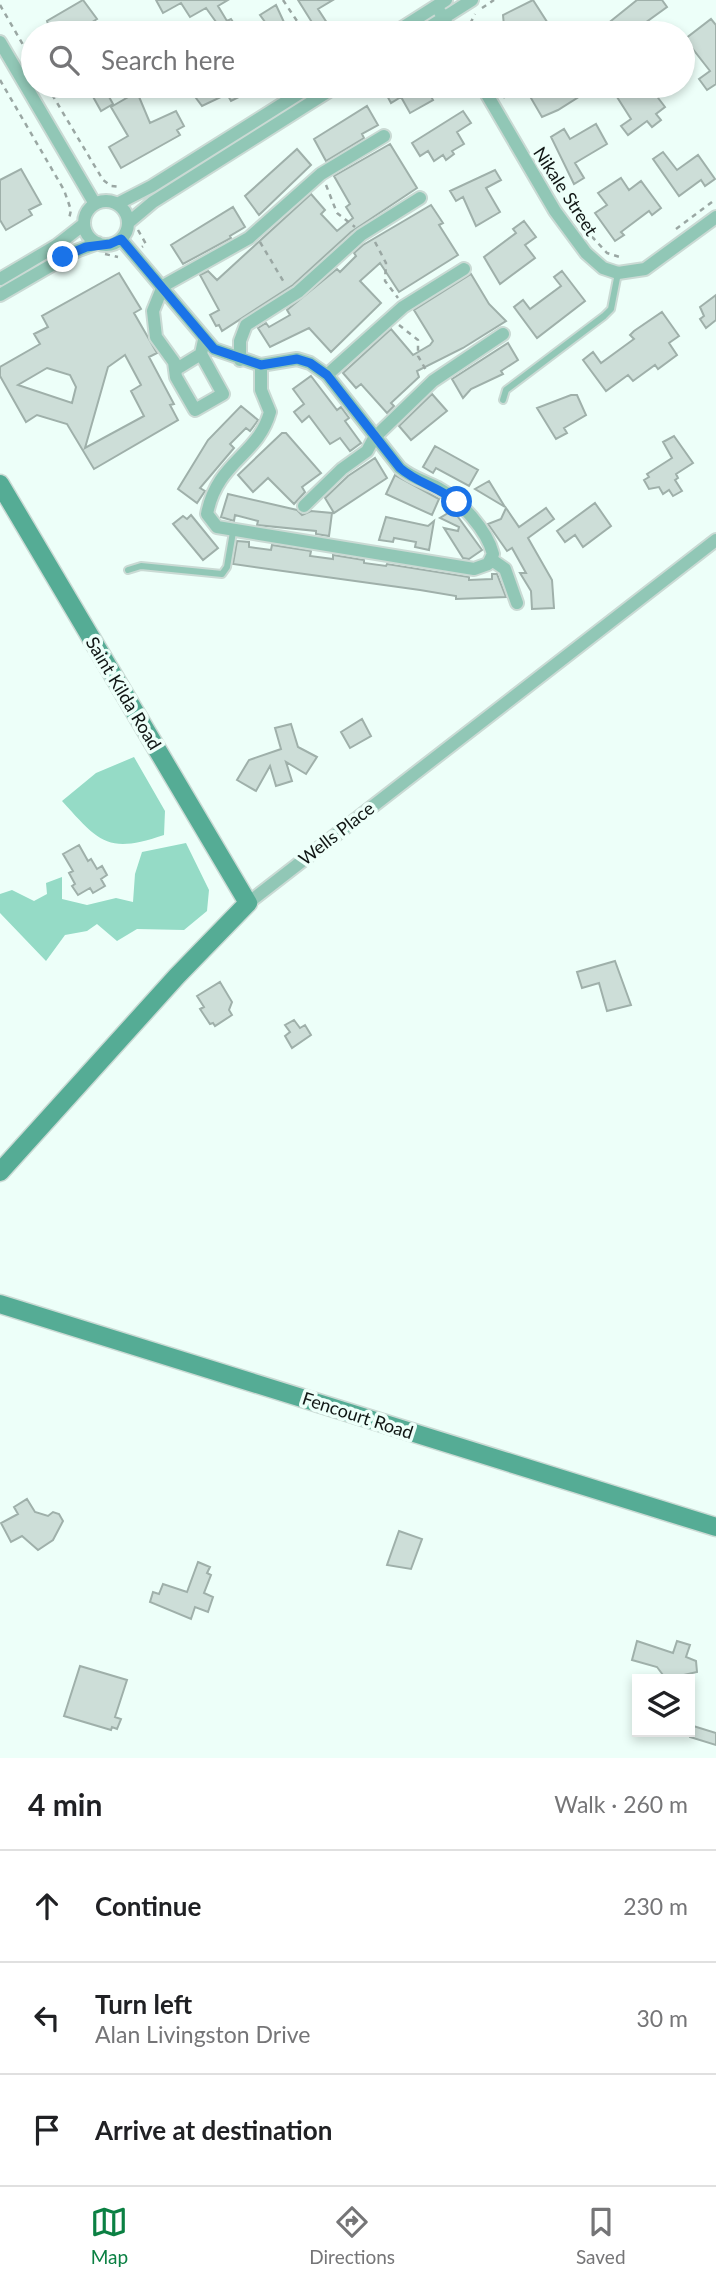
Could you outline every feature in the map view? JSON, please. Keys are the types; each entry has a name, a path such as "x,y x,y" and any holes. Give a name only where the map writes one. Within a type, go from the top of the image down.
{"street":[{"path":"439,21 472,0"},
{"path":"413,21 441,3 446,21"},
{"path":"0,42 21,78"},
{"path":"33,98 95,204"},
{"path":"117,204 152,186 292,98"},
{"path":"0,295 75,251 121,239 128,223 153,202 318,98"},
{"name":"Nikale Street","path":"489,98 555,211 593,261 618,273"},
{"path":"204,340 201,354 223,394 195,410 175,370 174,362 156,337 153,326 152,311 163,286 252,235 321,174 384,136"},
{"path":"240,360 240,341 246,326 294,295 364,233 420,198"},
{"path":"98,243 88,236 84,224 87,213 95,204 106,201 117,204 125,212 128,223"},
{"path":"618,273 645,269 716,217"},
{"path":"0,279 56,246 84,224"},
{"path":"121,239 214,349 261,365 297,359 327,375 374,438 410,477 437,487 457,502 482,531 491,547 492,560 488,565 474,569 393,554 233,532 217,527 207,514 218,481 263,433 270,412 261,390 261,365"},
{"path":"327,375 404,306 464,269"},
{"path":"304,506 342,469 367,451 374,438 433,382 503,334"},
{"path":"175,370 201,354"},
{"name":"Saint Kilda Road","path":"0,484 248,903"},
{"name":"Wells Place","path":"0,1172 177,976 248,903 716,540"},
{"path":"492,560 505,569 517,603"},
{"name":"Fencourt Road","path":"0,1304 716,1527"}],"lane":[{"path":"503,400 506,390 611,309 618,273"},
{"path":"128,570 141,566 222,574 227,567 233,532"}],"path":[{"path":"283,0 297,21"},
{"path":"472,21 475,14 489,1 494,0"},
{"path":"0,5 21,41"},
{"path":"0,80 64,190 71,210 66,224"},
{"path":"54,98 103,180 114,187 125,186"},
{"path":"505,98 510,106"},
{"path":"321,174 337,213 364,233 386,263 385,281 404,306"},
{"path":"667,236 716,199"},
{"path":"580,222 607,253 630,258"},
{"path":"252,235 260,240 275,272 294,295"},
{"path":"391,317 418,340 418,356 433,382"}],"green space":[{"path":"134,757 165,811 164,835 130,844 117,844 96,835 62,801 96,773"},
{"path":"186,843 209,890 207,911 184,930 137,929 117,941 97,924 87,931 65,935 46,961 0,913 0,894 12,890 34,901 47,894 46,883 62,877 62,899 87,905 116,898 133,902 135,874 142,852"}],"building":[{"path":"83,0 97,19 94,21 47,21"},
{"path":"156,0 228,0 218,6 227,21 215,21 206,8 190,17 181,3 163,13"},
{"path":"298,0 333,0 318,9 326,21 311,21"},
{"path":"533,0 546,21 504,21 503,15"},
{"path":"637,0 662,0 667,7 648,21 611,21"},
{"path":"276,5 283,21 264,21 260,15"},
{"path":"711,19 716,25 716,84 707,90 699,79 710,71 695,52 695,31"},
{"path":"94,98 110,98 113,104 101,111"},
{"path":"127,98 140,98 150,123 176,111 184,126 177,130 180,135 121,168 109,147 128,136 111,107"},
{"path":"196,98 219,98 202,106"},
{"path":"402,98 432,98 433,100 410,113"},
{"path":"531,98 577,98 558,110 542,117"},
{"path":"618,98 658,98 665,107 656,114 661,120 652,127 647,121 628,135 621,126 631,119"},
{"path":"367,106 378,125 362,134 364,138 326,161 314,139"},
{"path":"463,111 471,123 457,132 464,144 452,151 454,154 446,160 443,155 434,161 428,151 420,156 412,143"},
{"path":"596,124 607,144 575,163 584,178 574,184 551,137 564,129 570,139"},
{"path":"390,144 417,188 351,232 293,285 222,331 219,325 216,326 210,315 219,310 200,275 208,271 217,280 311,194 325,210 321,214 337,231 353,218 346,207 350,204 334,176"},
{"path":"297,149 311,165 259,215 245,196"},
{"path":"663,152 677,170 698,155 715,179 705,186 701,180 679,196 653,159"},
{"path":"21,169 41,204 29,210 32,215 6,230 0,220 0,180"},
{"path":"495,170 501,180 486,188 500,212 476,226 463,197 456,201 450,191"},
{"path":"621,178 629,190 641,181 661,208 652,215 649,211 621,232 624,235 615,241 595,213 607,205 598,193"},
{"path":"431,205 443,223 439,225 458,255 399,292 380,263 360,281 381,303 331,352 309,328 270,347 258,328 266,323 269,327 290,315 287,310 337,269 340,272 363,245"},
{"path":"233,207 245,227 230,236 231,238 183,264 171,245"},
{"path":"524,221 536,237 525,245 535,258 500,284 484,257 516,233 513,229"},
{"path":"562,271 585,301 537,338 514,307 523,300 530,309 561,286 554,277"},
{"path":"119,273 141,309 134,313 157,353 149,357 174,404 170,405 178,420 94,469 67,424 37,415 26,422 0,376 0,367 40,344 34,334 48,327 42,316","holes":["125,355 141,385 131,391 144,416 85,448 108,367","47,368 70,375 76,387 72,403 18,385"]},
{"path":"471,274 489,304 506,321 463,348 417,371 419,377 391,403 394,406 387,413 361,384 356,388 343,373 391,329 413,355 430,345 433,341 414,310"},
{"path":"716,295 716,320 706,328 700,319 704,316 700,307"},
{"path":"662,312 679,336 669,343 677,355 658,369 655,365 633,381 628,375 606,391 583,360 593,352 601,363 634,339 630,335 634,331"},
{"path":"508,343 518,360 501,371 503,374 471,389 463,398 452,379"},
{"path":"311,376 337,410 341,407 349,418 345,421 361,443 350,451 340,438 330,444 309,416 302,422 294,412 304,404 293,389"},
{"path":"432,394 447,411 411,440 399,426"},
{"path":"577,395 586,415 564,428 567,433 556,439 537,408"},
{"path":"241,406 258,420 250,431 246,428 230,444 234,448 200,488 205,491 197,503 178,489 208,440"},
{"path":"282,433 286,433 321,473 302,487 305,492 294,504 268,478 253,492 238,475"},
{"path":"674,436 693,463 676,474 678,478 675,480 682,491 673,496 669,490 663,494 659,487 649,489 644,480 649,477 647,474 672,458 663,442"},
{"path":"435,446 478,470 469,486 436,468 433,473 423,467"},
{"path":"375,458 387,478 334,513 325,498 348,476"},
{"path":"395,475 439,499 432,515 386,494"},
{"path":"489,481 505,507 475,489"},
{"path":"228,494 297,510 302,515 311,511 332,513 329,536 316,534 316,531 257,525 258,521 235,515 234,521 221,517"},
{"path":"595,503 611,526 583,547 575,535 565,542 557,531"},
{"path":"506,508 519,527 546,508 554,519 528,538 552,580 554,608 532,609 531,591 520,573 526,573 512,548 507,551 488,524 501,519"},
{"path":"453,510 482,550 469,559 463,558 444,528 458,531 459,527 440,518"},
{"path":"191,515 218,548 203,560 173,524 183,516 187,519"},
{"path":"386,517 428,526 434,521 429,550 415,547 416,542 394,538 393,542 379,540"},
{"path":"237,541 249,542 249,547 271,550 272,545 311,551 310,556 333,559 333,555 364,560 364,563 469,577 469,580 492,579 492,574 497,574 506,597 456,599 456,596 420,590 233,564"},
{"path":"362,719 371,736 350,748 341,732"},
{"path":"291,724 298,747 317,757 306,774 286,762 292,781 276,786 270,766 256,791 237,780 249,760 281,749 275,728"},
{"path":"79,845 88,861 91,859 97,869 102,866 107,875 101,879 105,886 93,893 90,888 78,895 72,886 75,884 69,873 73,871 63,854"},
{"path":"615,961 631,1005 607,1011 599,983 582,988 577,972"},
{"path":"220,982 232,1002 229,1010 232,1015 215,1026 210,1024 200,1009 204,1007 197,996"},
{"path":"294,1020 300,1028 305,1025 311,1035 292,1048 285,1036 290,1032 285,1025"},
{"path":"27,1499 35,1512 48,1516 53,1512 59,1514 63,1521 53,1540 38,1550 22,1536 11,1542 1,1523 18,1514 14,1507"},
{"path":"399,1531 422,1539 411,1569 387,1565"},
{"path":"198,1562 210,1567 207,1573 211,1575 204,1593 213,1597 208,1612 195,1607 191,1619 150,1602 153,1592 159,1594 163,1584 187,1592"},
{"path":"637,1641 673,1653 677,1641 690,1645 686,1657 696,1661 697,1672 662,1674 657,1667 632,1660"},
{"path":"80,1666 127,1680 115,1717 121,1719 117,1729 112,1727 111,1730 64,1716"},
{"path":"695,1727 716,1733 716,1745 690,1737 695,1737"}],"route":[{"path":"63,257 98,243 110,244 121,239 214,349 223,355 261,365 297,359 310,363 327,375 400,468 410,477 437,487 457,502"}]}
